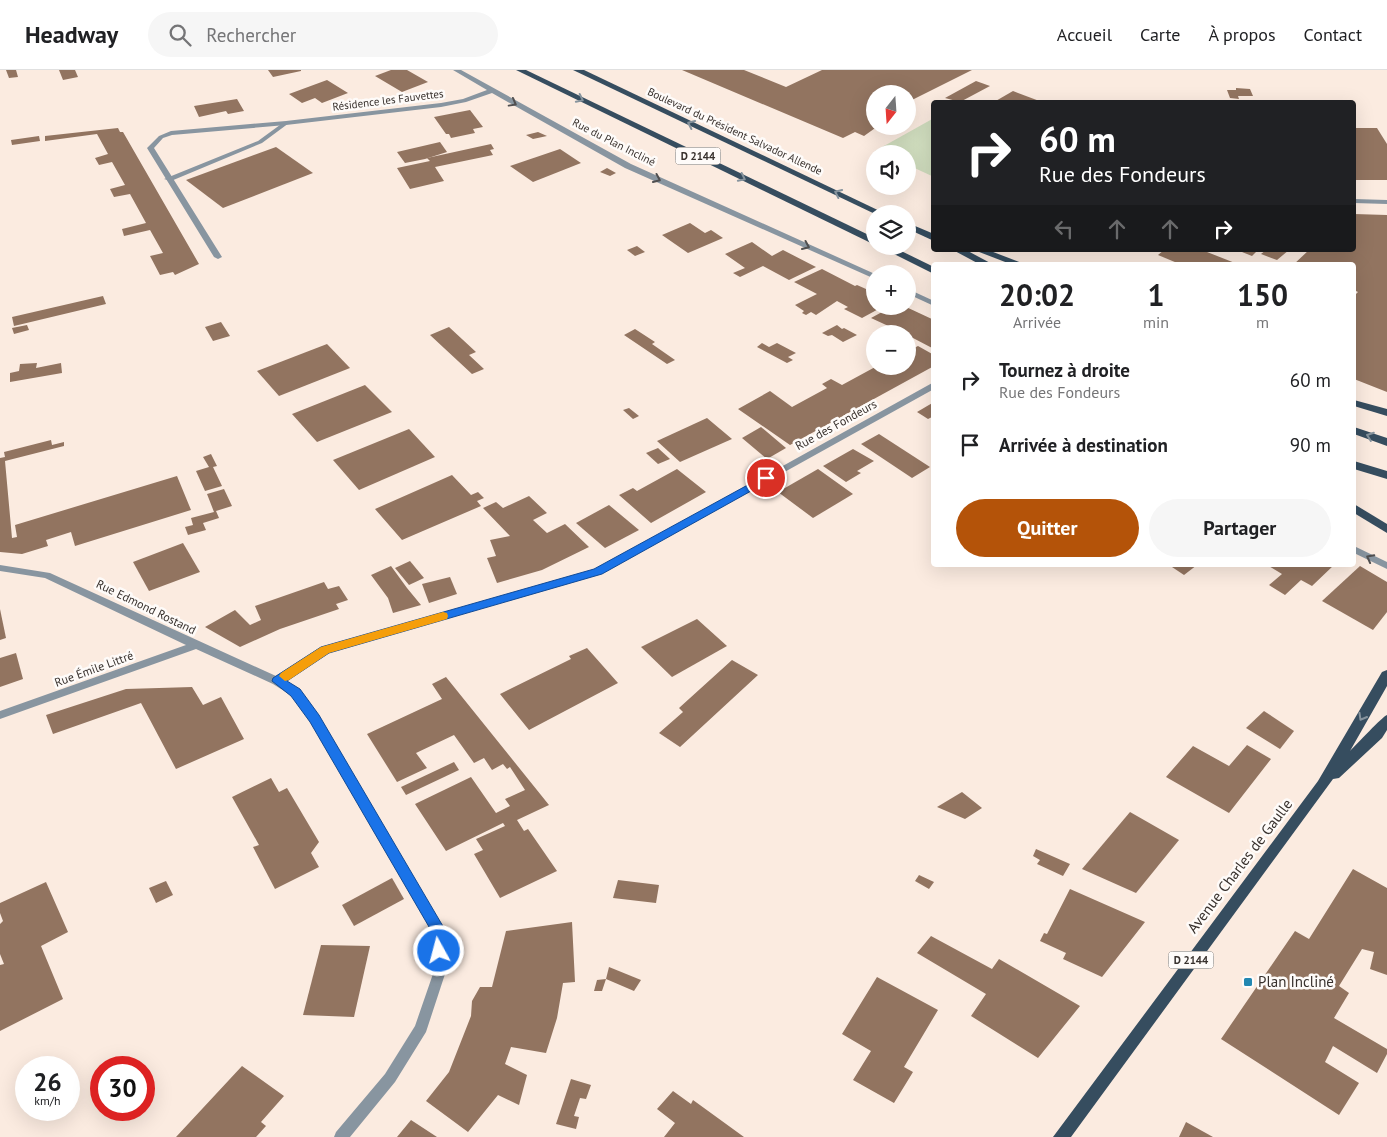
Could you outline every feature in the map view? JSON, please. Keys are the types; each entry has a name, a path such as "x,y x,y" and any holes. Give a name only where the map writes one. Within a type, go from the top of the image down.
{"main road":[{"name":"D 2144","path":"520,70 866,238"},
{"name":"Boulevard du Président Salvador Allende","path":"577,70 866,206"},
{"path":"916,228 931,233"},
{"path":"916,229 931,236"},
{"path":"962,252 983,262"},
{"path":"985,252 1013,262"},
{"path":"901,255 931,270"},
{"path":"1356,404 1387,413"},
{"path":"1356,431 1387,442"},
{"path":"1356,466 1387,476"},
{"path":"1356,508 1387,517"},
{"path":"1356,508 1387,529"},
{"name":"Avenue Charles de Gaulle","path":"1061,1137 1323,785 1387,675"},
{"path":"1377,734 1387,716"},
{"name":"Avenue Charles de Gaulle","path":"1323,785 1377,734 1387,722"}],"street":[{"name":"Rue du Plan Incliné","path":"456,70 628,166 866,273"},
{"name":"Résidence les Fauvettes","path":"218,258 150,148 160,136 171,133 286,123 441,105 464,101 491,91"},
{"name":"Résidence les Fauvettes","path":"168,179 260,142 286,123"},
{"path":"1356,201 1387,202"},
{"path":"916,295 931,302"},
{"name":"Rue des Fondeurs","path":"278,681 325,650 598,572 931,387"},
{"path":"1356,550 1387,566"},
{"name":"Rue Edmond Rostand","path":"0,568 47,575 278,681"},
{"name":"Rue Émile Littré","path":"0,715 196,645"},
{"path":"278,681 296,693 314,718 439,932 440,971 421,1028 390,1078 341,1137"}],"green space":[{"path":"931,120 931,176 916,169 916,145 886,145 904,135 916,135 916,128"}],"building":[{"path":"6,70 16,70 18,77 9,78"},
{"path":"59,70 75,70 78,77 63,80"},
{"path":"268,70 301,70 301,71 273,77"},
{"path":"391,70 407,70 428,82 402,92 375,76"},
{"path":"682,70 744,70 786,87 822,70 972,70 916,98 916,85 866,85 866,135 864,136 855,132 843,138"},
{"path":"327,80 348,93 322,103 315,98 302,103 289,94"},
{"path":"976,81 990,86 964,100 945,98"},
{"path":"1236,88 1250,89 1253,96 1238,96 1239,99 1230,98 1227,90 1236,90"},
{"path":"1013,91 1037,100 997,100"},
{"path":"237,99 244,111 228,114 226,111 199,117 194,106"},
{"path":"470,110 483,127 473,129 475,133 451,138 434,117"},
{"path":"118,128 120,132 123,132 199,264 175,275 173,272 160,275 150,256 163,253 150,230 124,236 122,229 146,223 130,194 114,197 110,189 125,185 112,162 99,165 95,158 108,154 97,134 45,141 45,136"},
{"path":"1356,128 1377,128 1387,144 1387,180 1356,180"},
{"path":"538,132 547,136 533,139 526,135"},
{"path":"39,136 40,141 12,145 11,140"},
{"path":"440,142 447,152 425,159 405,163 397,152"},
{"path":"491,144 494,149 490,150 493,155 435,167 444,181 410,189 397,168 430,161 427,158"},
{"path":"276,147 313,173 223,208 186,180"},
{"path":"560,149 581,163 533,182 510,166"},
{"path":"607,168 616,173 610,176 600,172"},
{"path":"1356,214 1387,215 1387,392 1356,380 1356,294 1358,292 1356,291 1356,262 1296,262 1307,252 1356,252"},
{"path":"690,223 705,233 711,230 723,238 688,253 662,235"},
{"path":"752,242 772,256 783,250 816,267 789,280 763,266 740,277 733,273 745,268 725,254"},
{"path":"637,246 645,252 635,256 627,250"},
{"path":"1162,252 1207,252 1232,262 1175,262 1158,255"},
{"path":"1242,252 1256,252 1252,256"},
{"path":"1264,252 1287,252 1277,260 1261,254"},
{"path":"822,269 855,286 866,289 868,315 862,318 844,309 848,307 837,301 816,315 811,312 806,315 802,313 804,311 795,305 817,294 794,282"},
{"path":"103,296 106,304 14,326 12,317"},
{"path":"916,312 931,319 931,347 916,340 916,325 886,325 871,318 876,315 916,315"},
{"path":"221,322 230,336 213,341 205,327"},
{"path":"27,325 29,330 14,334 12,328"},
{"path":"837,325 857,335 843,342 832,335 828,336 822,333"},
{"path":"449,327 476,352 469,355 484,369 472,374 430,335"},
{"path":"635,329 655,342 652,344 675,360 667,364 624,335"},
{"path":"762,343 769,347 777,343 796,353 788,357 793,360 787,363 757,347"},
{"path":"327,344 350,368 279,396 257,371"},
{"path":"918,346 931,353 931,368 790,445 738,409 770,391 792,407 827,388 822,384 831,379 842,385 866,372 866,375 916,375 916,347"},
{"path":"37,363 36,368 61,363 62,373 10,382 10,373 19,371 20,364"},
{"path":"365,385 392,412 317,442 292,414"},
{"path":"931,404 931,418 928,419 917,412"},
{"path":"629,408 639,416 633,419 623,410"},
{"path":"707,418 732,439 680,462 657,441"},
{"path":"761,427 786,448 767,459 742,438"},
{"path":"409,429 435,457 359,490 333,460"},
{"path":"879,434 930,467 912,478 861,444"},
{"path":"51,440 52,445 64,442 64,446 5,461 12,538 17,537 15,525 177,476 191,510 75,546 71,532 46,540 48,546 22,554 0,552 0,458 5,457 4,452"},
{"path":"658,448 670,459 658,464 646,453"},
{"path":"853,449 874,461 857,471 861,473 846,482 823,466"},
{"path":"211,454 217,466 213,467 222,486 205,491 196,471 209,467 203,457"},
{"path":"677,469 706,492 651,523 619,495 633,488 637,491"},
{"path":"818,469 853,494 813,518 778,492"},
{"path":"452,475 471,495 478,492 484,498 477,501 481,506 402,540 375,509"},
{"path":"224,489 232,506 216,511 219,518 203,523 206,530 188,535 185,527 193,525 191,518 214,512 207,494"},
{"path":"529,496 547,513 533,520 547,533 565,524 589,547 542,570 497,583 487,558 496,556 490,540 510,536 483,508 496,502 503,508"},
{"path":"609,505 639,530 605,548 576,523"},
{"path":"183,543 200,572 149,591 133,562"},
{"path":"410,561 424,578 409,585 395,568"},
{"path":"391,566 421,605 393,613 388,598 371,575"},
{"path":"1360,566 1387,582 1387,612 1373,630 1322,601"},
{"path":"1172,567 1194,567 1184,575"},
{"path":"1270,567 1332,567 1312,586 1301,580 1285,595 1269,585 1282,574"},
{"path":"450,577 457,594 429,603 422,584"},
{"path":"324,582 328,589 339,586 348,600 336,604 339,609 280,629 240,647 205,627 235,610 250,625 261,620 255,606"},
{"path":"0,609 6,638 0,640"},
{"path":"697,619 727,646 672,677 641,647"},
{"path":"587,648 618,683 529,730 500,694 571,659 569,656"},
{"path":"16,653 23,679 0,687 0,658"},
{"path":"732,660 758,675 680,747 659,733 683,712 679,708"},
{"path":"446,677 549,805 517,820 524,831 528,829 557,871 500,898 474,854 483,850 476,839 505,826 503,823 446,851 415,804 471,777 496,813 510,806 505,799 525,790 510,767 507,769 503,764 492,770 484,758 474,763 454,735 416,753 427,768 397,782 367,734 442,699 432,684"},
{"path":"192,687 203,705 221,697 244,739 176,769 141,703 53,734 46,715 126,689"},
{"path":"1264,711 1294,731 1280,749 1246,728"},
{"path":"1247,745 1271,759 1229,813 1166,777 1193,746 1229,766"},
{"path":"454,762 459,770 406,795 401,787"},
{"path":"271,778 279,792 287,788 319,842 311,853 319,867 275,889 253,847 259,845 232,797"},
{"path":"962,792 982,808 965,819 937,807"},
{"path":"1130,812 1179,840 1136,893 1082,869"},
{"path":"1036,849 1070,864 1063,876 1037,864 1040,860 1033,856"},
{"path":"1353,869 1387,888 1387,975 1370,969 1374,952 1362,949 1339,986 1349,993 1334,1018 1387,1049 1387,1054 1377,1073 1333,1046 1325,1062 1359,1083 1339,1115 1221,1039 1295,931 1309,939"},
{"path":"919,875 934,882 929,889 915,881"},
{"path":"392,878 404,899 354,926 342,905"},
{"path":"618,880 659,885 656,903 613,898"},
{"path":"166,881 173,895 156,903 149,888"},
{"path":"46,882 68,932 41,946 63,999 0,1031 0,965 4,964 0,954 0,924 3,921 0,913 0,903"},
{"path":"1070,889 1145,922 1102,977 1063,959 1066,953 1040,941 1044,933 1047,934"},
{"path":"572,922 575,982 563,983 557,1018 546,1053 511,1047 505,1064 527,1075 519,1105 498,1095 468,1132 426,1101 449,1072 471,1016 472,1001 480,987 492,987 506,931"},
{"path":"931,936 992,969 999,959 1080,1006 1038,1058 971,1016 986,994 917,953"},
{"path":"321,945 370,946 354,1017 303,1015"},
{"path":"609,967 641,980 634,991 606,979"},
{"path":"877,977 938,1010 904,1067 913,1072 894,1103 853,1080 871,1051 842,1034"},
{"path":"606,979 602,991 594,991 597,980"},
{"path":"242,1066 284,1096 261,1122 266,1126 256,1137 176,1137"},
{"path":"571,1079 591,1085 586,1099 580,1098 574,1116 579,1117 576,1129 556,1124"},
{"path":"673,1091 691,1104 693,1100 744,1137 664,1137 675,1123 657,1109"},
{"path":"411,1120 437,1137 397,1137"},
{"path":"1186,1122 1213,1137 1179,1137"}],"slow traffic":[{"path":"285,676 325,650 443,616"}],"place":[{"name":"Plan Incliné","path":"1248,982"}],"route":[{"path":"439,951 439,932 314,718 296,693 278,681 325,650 598,572 766,478"}]}
